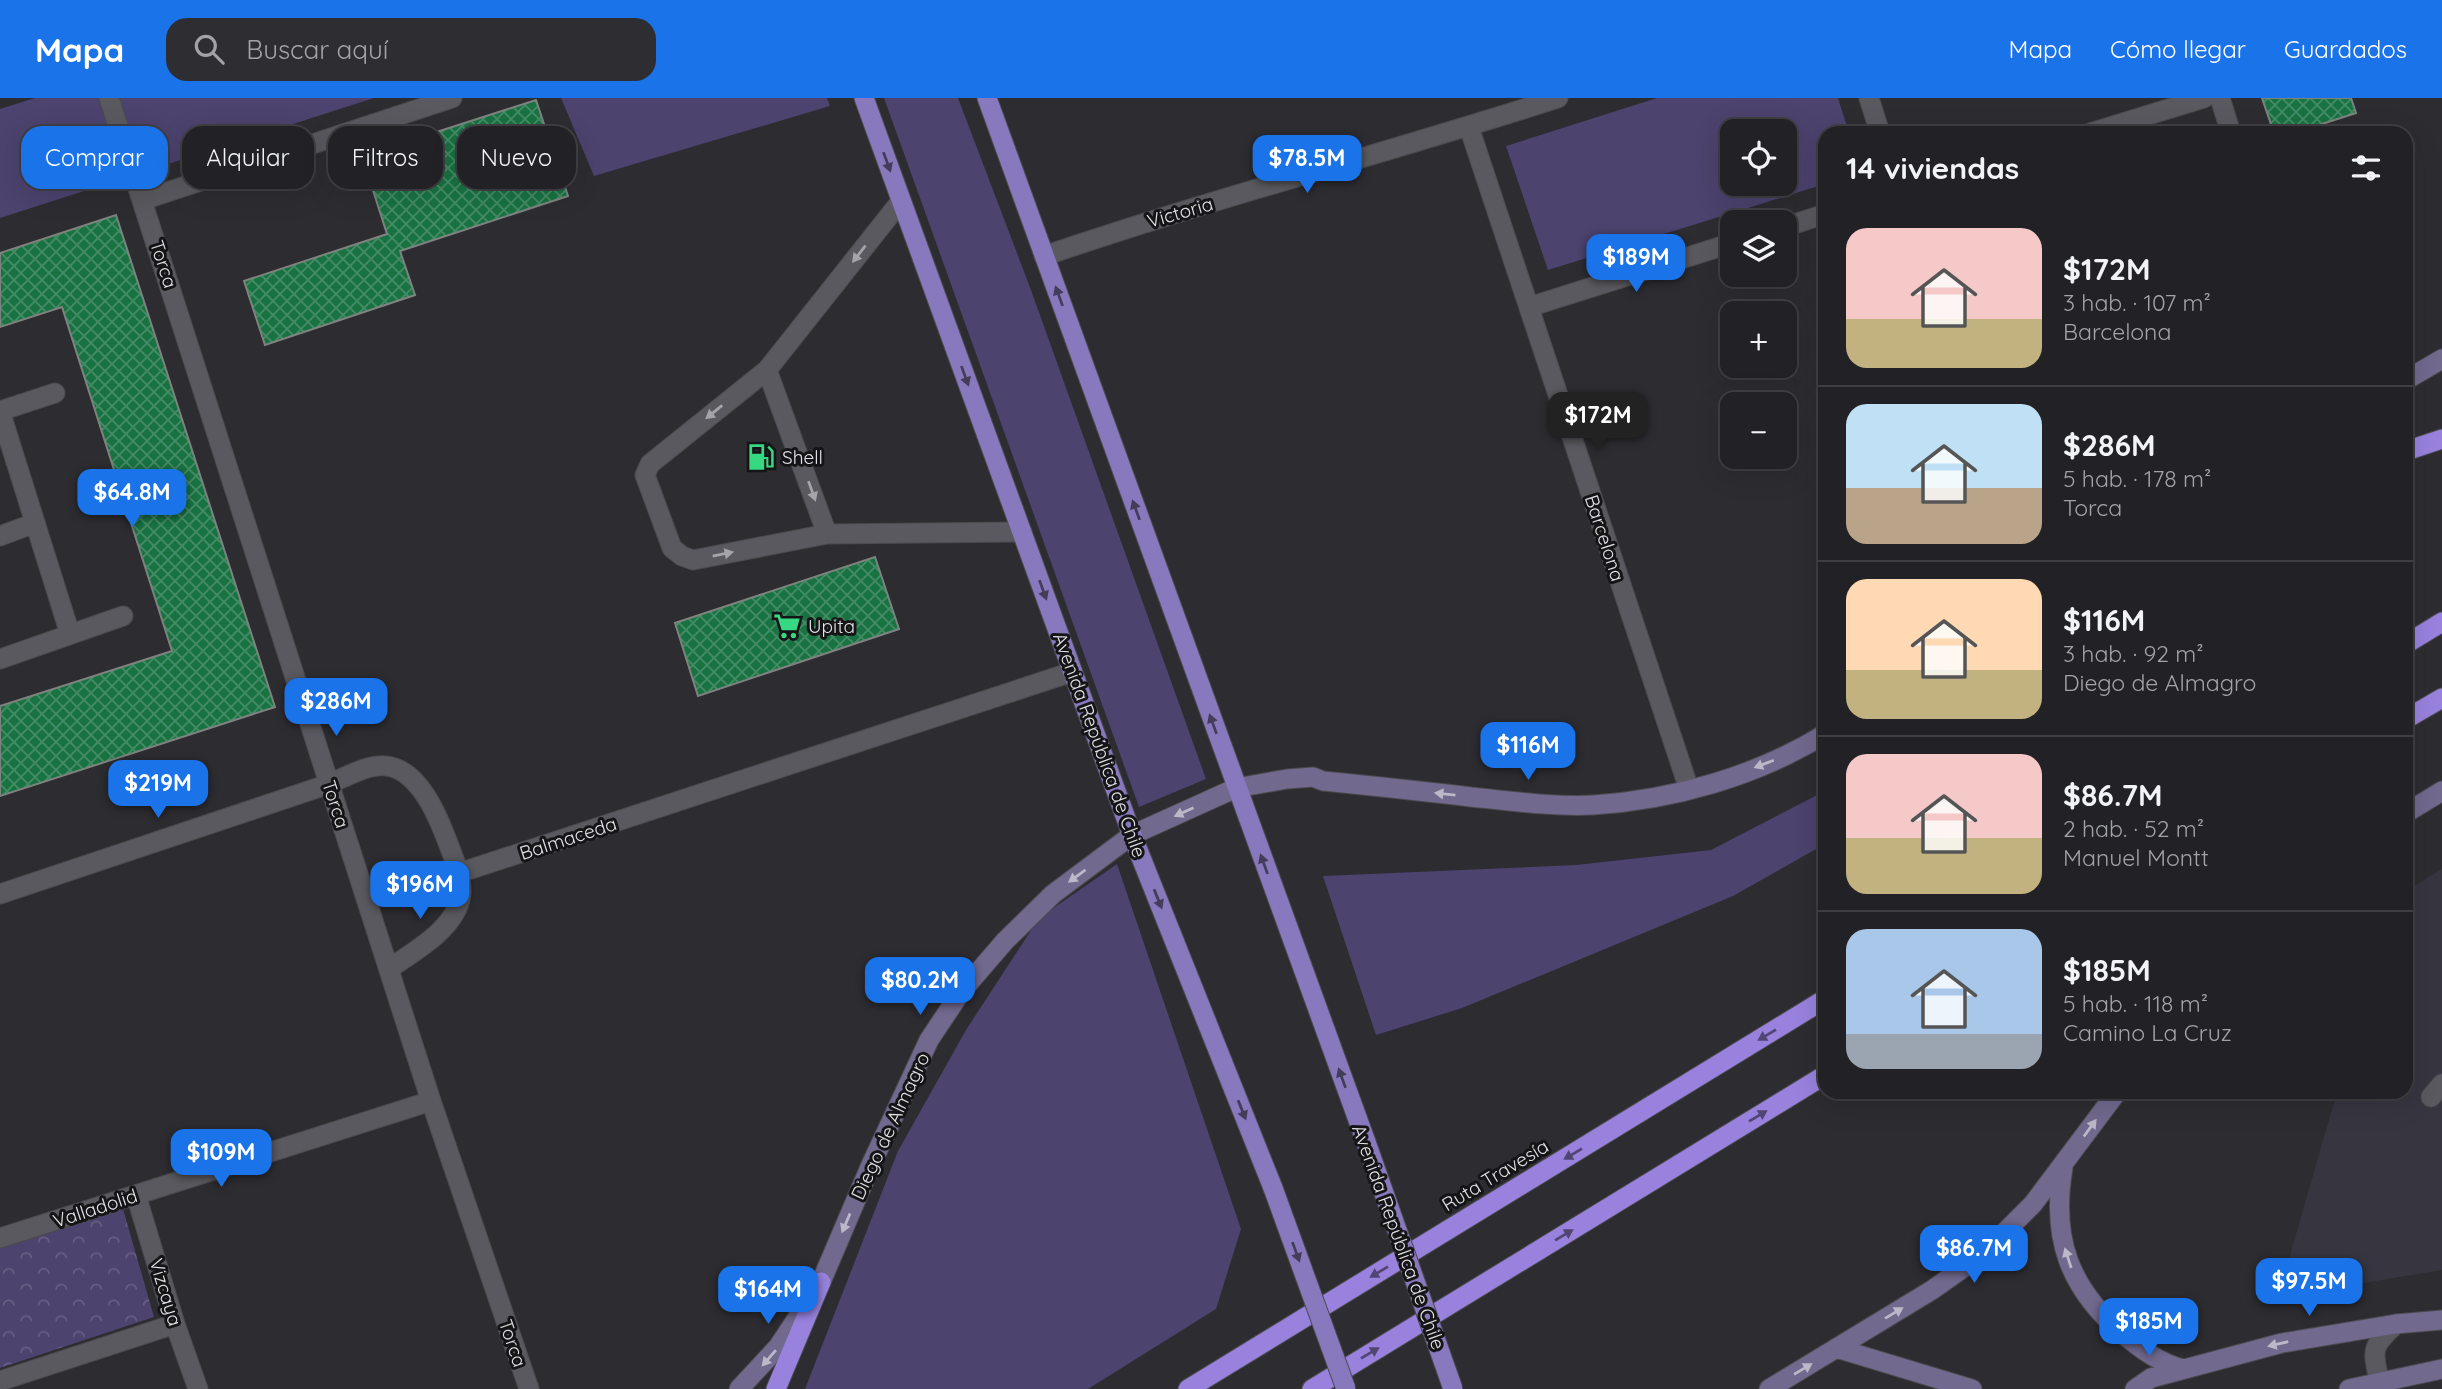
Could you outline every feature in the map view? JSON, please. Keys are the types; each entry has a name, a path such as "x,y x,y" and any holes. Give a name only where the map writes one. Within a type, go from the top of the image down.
{"highway":[{"path":"2413,448 2442,439"},
{"path":"2413,640 2442,622"},
{"path":"2413,715 2442,698"},
{"name":"Ruta Travesía","path":"1188,1389 1818,1003"},
{"path":"1312,1389 1818,1079"},
{"path":"776,1389 821,1282"}],"main road":[{"name":"Avenida República de Chile","path":"864,98 1132,835 1273,1188 1346,1389"},
{"name":"Avenida República de Chile","path":"987,98 1453,1389"},
{"path":"2413,376 2442,359"},
{"name":"Diego de Almagro","path":"739,1389 778,1347 821,1282 903,1092 929,1040 961,992 1005,941 1053,894 1132,835 1236,788 1261,782 1313,777 1324,781 1492,799 1592,805 1641,799 1733,776 1776,760 1818,738"},
{"path":"2413,809 2442,791"},
{"path":"1769,1389 1966,1266 1997,1240 2033,1204 2111,1099"},
{"path":"2064,1164 2058,1212 2062,1237 2071,1267 2086,1296 2110,1323 2137,1346 2166,1364 2183,1369"},
{"path":"2135,1389 2151,1378 2282,1343 2396,1324 2442,1320"},
{"path":"1836,1348 1972,1389"},
{"path":"2350,1389 2380,1386 2442,1369"}],"street":[{"name":"Torca","path":"110,98 388,969 529,1389"},
{"path":"144,200 452,98"},
{"name":"Victoria","path":"1044,256 1126,228 1469,127 1558,98"},
{"path":"1869,98 1878,126"},
{"path":"2113,126 2204,98"},
{"path":"2220,98 2229,126"},
{"name":"Barcelona","path":"1469,127 1689,789"},
{"path":"901,201 768,370 650,464 645,475 672,548 682,556 693,559 827,534 1022,532"},
{"path":"1797,223 1818,216"},
{"path":"1528,307 1720,247"},
{"path":"768,370 827,534"},
{"path":"55,393 0,411 70,634"},
{"path":"0,536 35,523"},
{"path":"0,659 123,616"},
{"name":"Balmaceda","path":"459,873 1072,672"},
{"path":"0,894 329,784 365,769 387,766 411,778 432,805 459,873 462,894 455,915 431,939 388,969"},
{"name":"Valladolid","path":"0,1238 431,1101"},
{"name":"Vizcaya","path":"136,1195 175,1324 198,1389"},
{"path":"0,1381 175,1324"},
{"path":"2380,1386 2374,1350 2378,1341 2396,1324"}],"shaded area":[{"path":"2442,869 2442,1270 2278,1297 2335,1099 2413,1099 2413,887"}],"green space":[{"path":"35,98 374,98 287,126 182,126 182,160 168,164 168,126 21,126 21,189 90,189 0,218 0,109"},
{"path":"561,98 827,98 830,106 594,176 576,133 576,126 573,126"},
{"path":"884,98 958,98 1031,290 1206,779 1139,807"},
{"path":"1657,98 1838,98 1847,126 1818,126 1818,186 1797,193 1797,119 1720,119 1720,196 1786,196 1741,210 1720,210 1720,217 1548,270 1506,146"},
{"path":"1818,795 1818,848 1733,896 1462,1008 1376,1035 1323,876 1576,865 1711,850"},
{"path":"1117,864 1241,1229 1216,1309 1088,1389 805,1389 898,1151 966,1030 1039,918"},
{"path":"123,1209 154,1317 0,1368 0,1245"}],"building":[{"path":"2262,98 2351,98 2356,113 2316,126 2272,126"},
{"path":"536,100 545,126 457,126 457,189 566,189 568,196 400,251 415,295 265,345 244,281 387,234 373,189 443,189 443,130"},
{"path":"116,215 275,707 0,796 0,706 172,651 62,307 0,327 0,253"},
{"name":"Upita","path":"875,557 899,629 698,696 675,623"}],"place":[{"name":"Shell","path":"761,457"},
{"name":"Upita","path":"787,626"}]}
